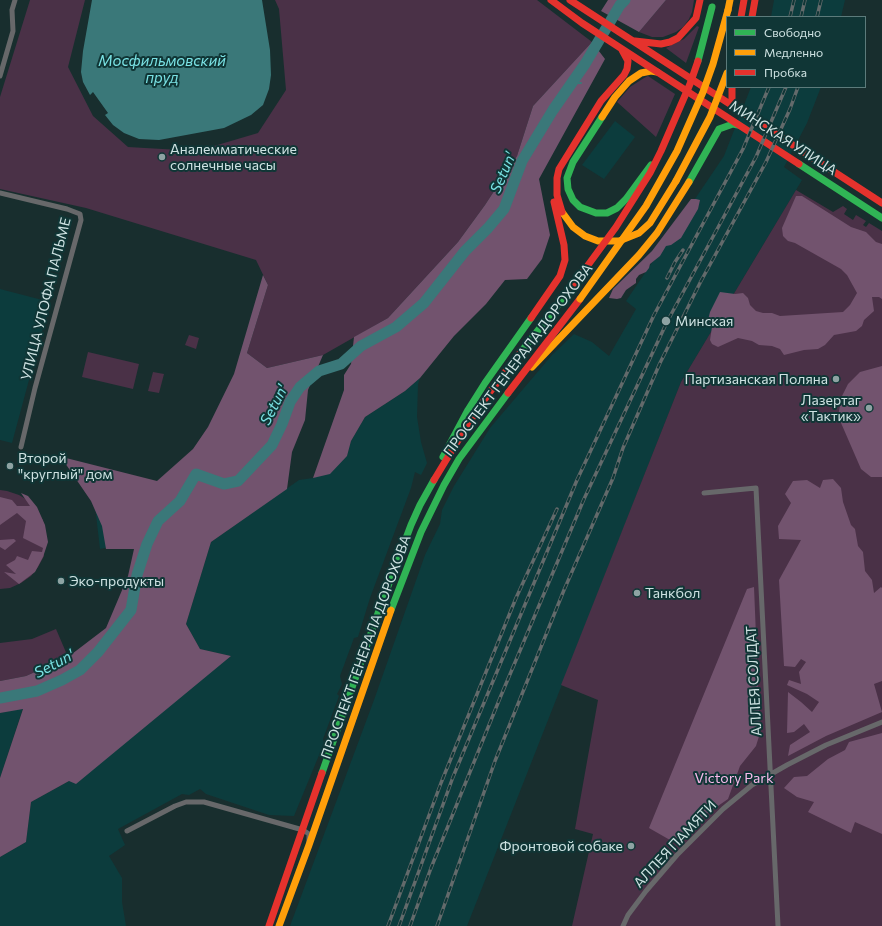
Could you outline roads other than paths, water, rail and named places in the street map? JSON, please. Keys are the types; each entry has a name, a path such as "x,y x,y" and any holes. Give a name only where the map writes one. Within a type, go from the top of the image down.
{"main road":[{"name":"МИНСКАЯ УЛИЦА","path":"551,0 582,23 882,218"},
{"name":"МИНСКАЯ УЛИЦА","path":"570,0 882,203"},
{"path":"627,38 644,43 661,44 678,38 696,18 700,0"},
{"name":"ПРОСПЕКТ ГЕНЕРАЛА ДОРОХОВА","path":"727,16 730,0"},
{"path":"742,14 744,0"},
{"path":"752,16 755,0"},
{"name":"ПРОСПЕКТ ГЕНЕРАЛА ДОРОХОВА","path":"269,926 382,602 411,525 435,477 489,393 569,291 616,227 650,174 690,84 699,58 713,4"},
{"name":"ПРОСПЕКТ ГЕНЕРАЛА ДОРОХОВА","path":"279,926 309,846 392,607 421,532 441,491 460,459 508,392 580,299 635,223 662,180 677,151 710,71 722,36 726,19"},
{"path":"435,477 450,442 468,410 485,383 560,276 563,268 565,253 563,237 554,205 554,192 557,178 566,156 597,107 628,69 628,61 620,48"},
{"path":"659,72 645,72 635,77 622,88 615,97 580,151 569,172 567,184 573,200 580,208 590,212 601,214 612,211 626,200 661,151"},
{"path":"557,178 558,202 564,216 578,232 598,241 620,241 639,233 650,223 666,198 710,117 726,76"},
{"path":"732,88 730,92 732,100 739,111"},
{"path":"508,392 639,255 657,233 684,191 719,129 733,124 740,126"}],"street":[{"path":"0,76 13,30 12,10 15,0"},
{"name":"УЛИЦА УЛОФА ПАЛЬМЕ","path":"0,193 67,209 80,214 80,220 35,388 21,447"},
{"name":"АЛЛЕЯ СОЛДАТ","path":"704,493 756,488 778,926"},
{"name":"АЛЛЕЯ ПАМЯТИ","path":"623,926 628,915 646,891 677,855 723,809 752,786 771,774 826,745 882,722"},
{"path":"127,831 175,806 186,802 204,802 303,830 309,834 309,846"}],"water":[{"name":"Мосфильмовский пруд","path":"92,0 262,0 270,50 271,75 269,89 263,105 251,115 224,128 159,140 139,139 124,133 113,125 105,115 108,113 93,92 90,95 83,82 81,72 83,51"}],"waterway":[{"name":"Setun'","path":"0,698 37,691 80,670 98,652 131,610 137,575 147,544 158,521 180,501 196,474 224,484 238,481 272,445 290,402 300,387 319,371 341,364 361,346 396,327 424,303 465,251 488,228 504,209 522,161 553,110 585,64 620,5 625,0"},
{"name":"Setun'","path":"572,83 581,83"}],"railway":[{"path":"790,16 794,0"},
{"path":"801,16 805,0"},
{"path":"817,16 821,0"},
{"path":"399,926 453,777 577,480 654,315 743,149 769,88"},
{"path":"410,926 431,868 500,698 584,499 667,322 756,157 786,88"},
{"path":"437,926 495,761 564,590 613,478 623,448 660,363 701,281 766,162 790,109 798,88"},
{"path":"667,278 683,250"},
{"path":"388,926 441,783 516,598 557,509"}],"place":[{"name":"Аналемматические солнечные часы","path":"162,157"},
{"name":"Минская","path":"666,321"},
{"name":"Партизанская Поляна","path":"836,379"},
{"name":"Лазертаг «Тактик»","path":"869,408"},
{"name":"Второй \"круглый\" дом","path":"10,466"},
{"name":"Эко-продукты","path":"61,581"},
{"name":"Танкбол","path":"637,593"},
{"name":"Фронтовой собаке","path":"631,846"}],"park label":[{"name":"Victory Park","path":"734,778"}]}
